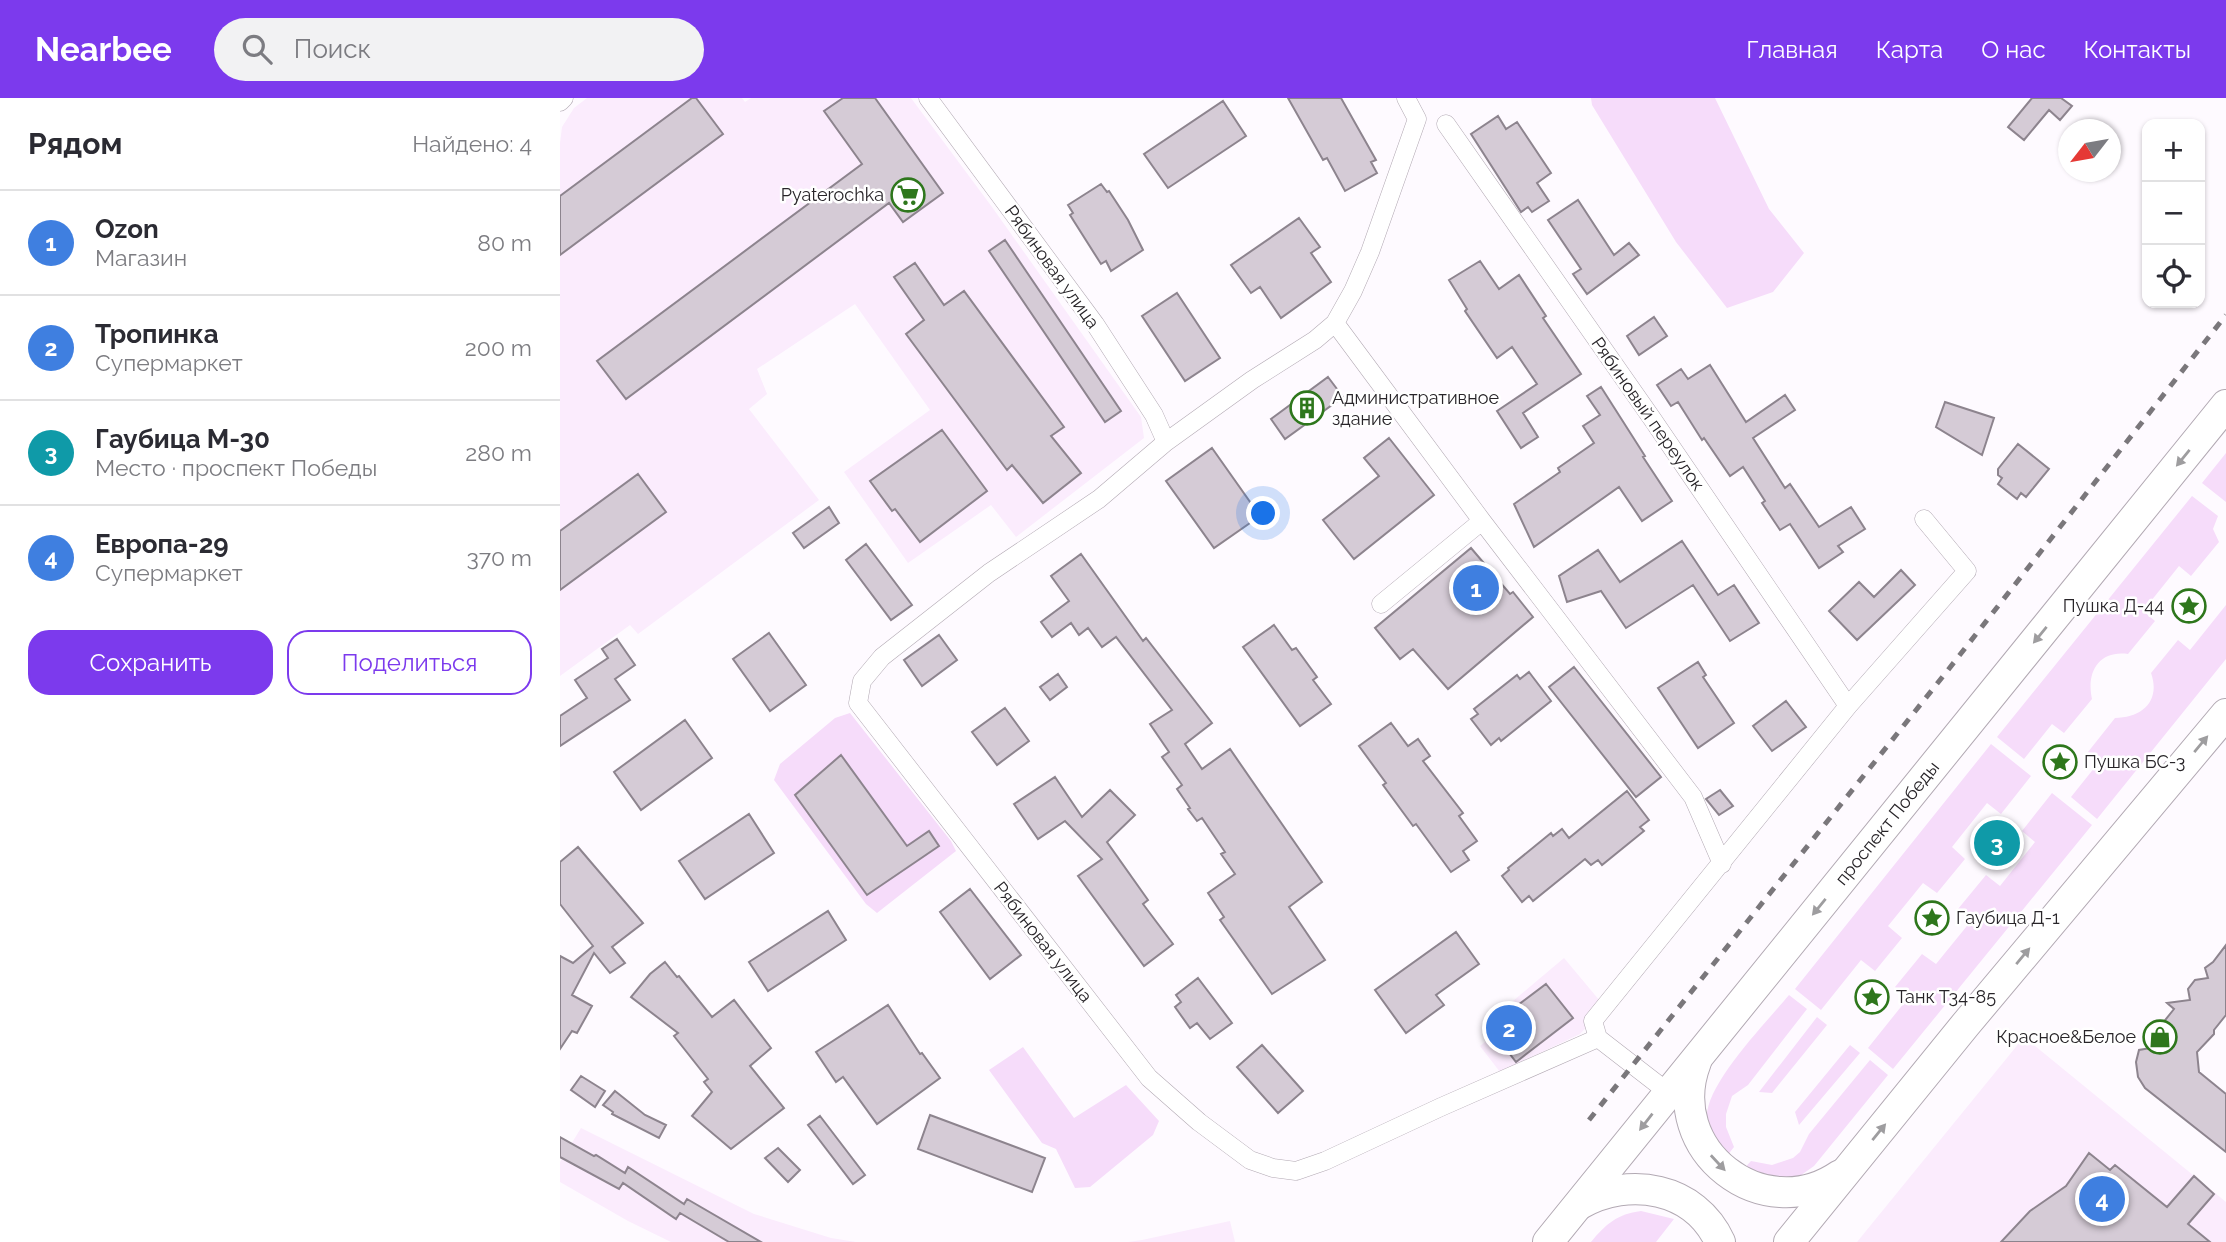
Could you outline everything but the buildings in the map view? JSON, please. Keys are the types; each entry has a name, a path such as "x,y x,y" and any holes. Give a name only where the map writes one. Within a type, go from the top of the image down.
{"main road":[{"name":"проспект Победы","path":"1548,1242 2226,405"},
{"path":"1789,1242 1966,1024 2226,714"},
{"path":"1699,1055 1690,1084 1692,1117 1704,1147 1726,1172 1754,1187 1787,1193 1819,1187 1848,1170"},
{"path":"1577,1206 1605,1192 1621,1189 1654,1190 1670,1195 1698,1212 1720,1242"}],"street":[{"path":"560,102 564,98"},
{"name":"Рябиновая улица","path":"928,98 1096,324 1154,415 1166,442 1099,499 989,573 882,657 862,681 858,703 1149,1078 1199,1122 1250,1160 1273,1168 1297,1171 1325,1161 1598,1038"},
{"path":"1166,442 1252,380 1315,340 1335,323 1353,292 1370,252 1417,119 1406,98"},
{"name":"Рябиновый переулок","path":"1446,124 1848,706"},
{"path":"1335,323 1693,797 1722,864"},
{"path":"1669,1093 1598,1038 1593,1021 1848,706 1967,571 1924,519"},
{"path":"1381,604 1482,521"}],"shaded area":[{"path":"587,98 742,98 745,102 751,98 911,98 1141,417 1144,438 1016,537 991,505 908,563 844,472 930,410 855,304 757,369 767,394 749,409 819,500 638,634 630,625 560,676 560,143 562,127 574,108"},
{"path":"1591,98 1715,98 1769,209 1804,253 1773,292 1727,308 1676,242 1592,105"},
{"path":"2226,453 2226,502 2202,483"},
{"path":"2192,496 2218,516 2213,529 2219,542 2191,576 2179,566 2143,611 2155,621 2128,654 2102,659 2091,680 2092,699 2064,733 2052,724 2024,759 1997,737"},
{"path":"2226,605 2226,659 2097,819 2071,797 2099,762 2088,752 2115,718 2133,715 2147,706 2153,692 2151,673 2178,640 2190,650"},
{"path":"850,713 951,841 956,851 877,913 866,904 774,780 780,764 835,718"},
{"path":"1991,744 2031,776 2001,814 1987,803 1952,847 1965,859 1937,893 1923,883 1888,926 1902,938 1875,971 1861,960 1821,1010 1795,989"},
{"path":"2052,793 2092,825 1893,1069 1868,1048 1908,998 1895,987 1922,954 1936,964 1971,921 1958,909 1986,875 2000,886 2035,842 2022,831"},
{"path":"1564,958 1605,1007 1580,1034 1500,1072 1480,1046 1515,1018 1507,1006"},
{"path":"1789,995 1807,1009 1748,1085 1732,1096 1726,1114 1726,1127 1734,1147 1723,1161 1708,1125 1708,1106 1738,1055"},
{"path":"1817,1017 1827,1025 1772,1093 1759,1092"},
{"path":"2024,1037 2226,1202 2226,1242 1857,1242"},
{"path":"1850,1045 1860,1053 1799,1125 1795,1112"},
{"path":"1023,1047 1074,1118 1126,1085 1159,1121 1153,1135 1090,1187 1075,1188 1056,1149 1042,1143 989,1070"},
{"path":"1870,1060 1888,1075 1814,1166 1797,1178 1739,1174 1751,1161 1772,1165 1793,1158 1800,1152 1809,1134"},
{"path":"581,1128 754,1214 831,1238 856,1242 671,1242 560,1182 560,1162"},
{"path":"1641,1211 1674,1219 1656,1242 1591,1242 1613,1221"},
{"path":"1230,1221 1235,1242 1128,1242 1142,1240"}],"railway":[{"path":"1589,1120 1948,670 2226,315"}],"place":[{"name":"Pyaterochka","path":"908,195"},
{"name":"Административное здание","path":"1307,408"},
{"name":"Ozon","path":"1476,588"},
{"name":"Пушка Д-44","path":"2189,606"},
{"name":"Пушка БС-3","path":"2060,762"},
{"name":"Гаубица М-30","path":"1997,843"},
{"name":"Гаубица Д-1","path":"1932,918"},
{"name":"Танк Т34-85","path":"1872,997"},
{"name":"Тропинка","path":"1509,1028"},
{"name":"Красное&Белое","path":"2160,1037"},
{"name":"Европа-29","path":"2102,1199"}]}
